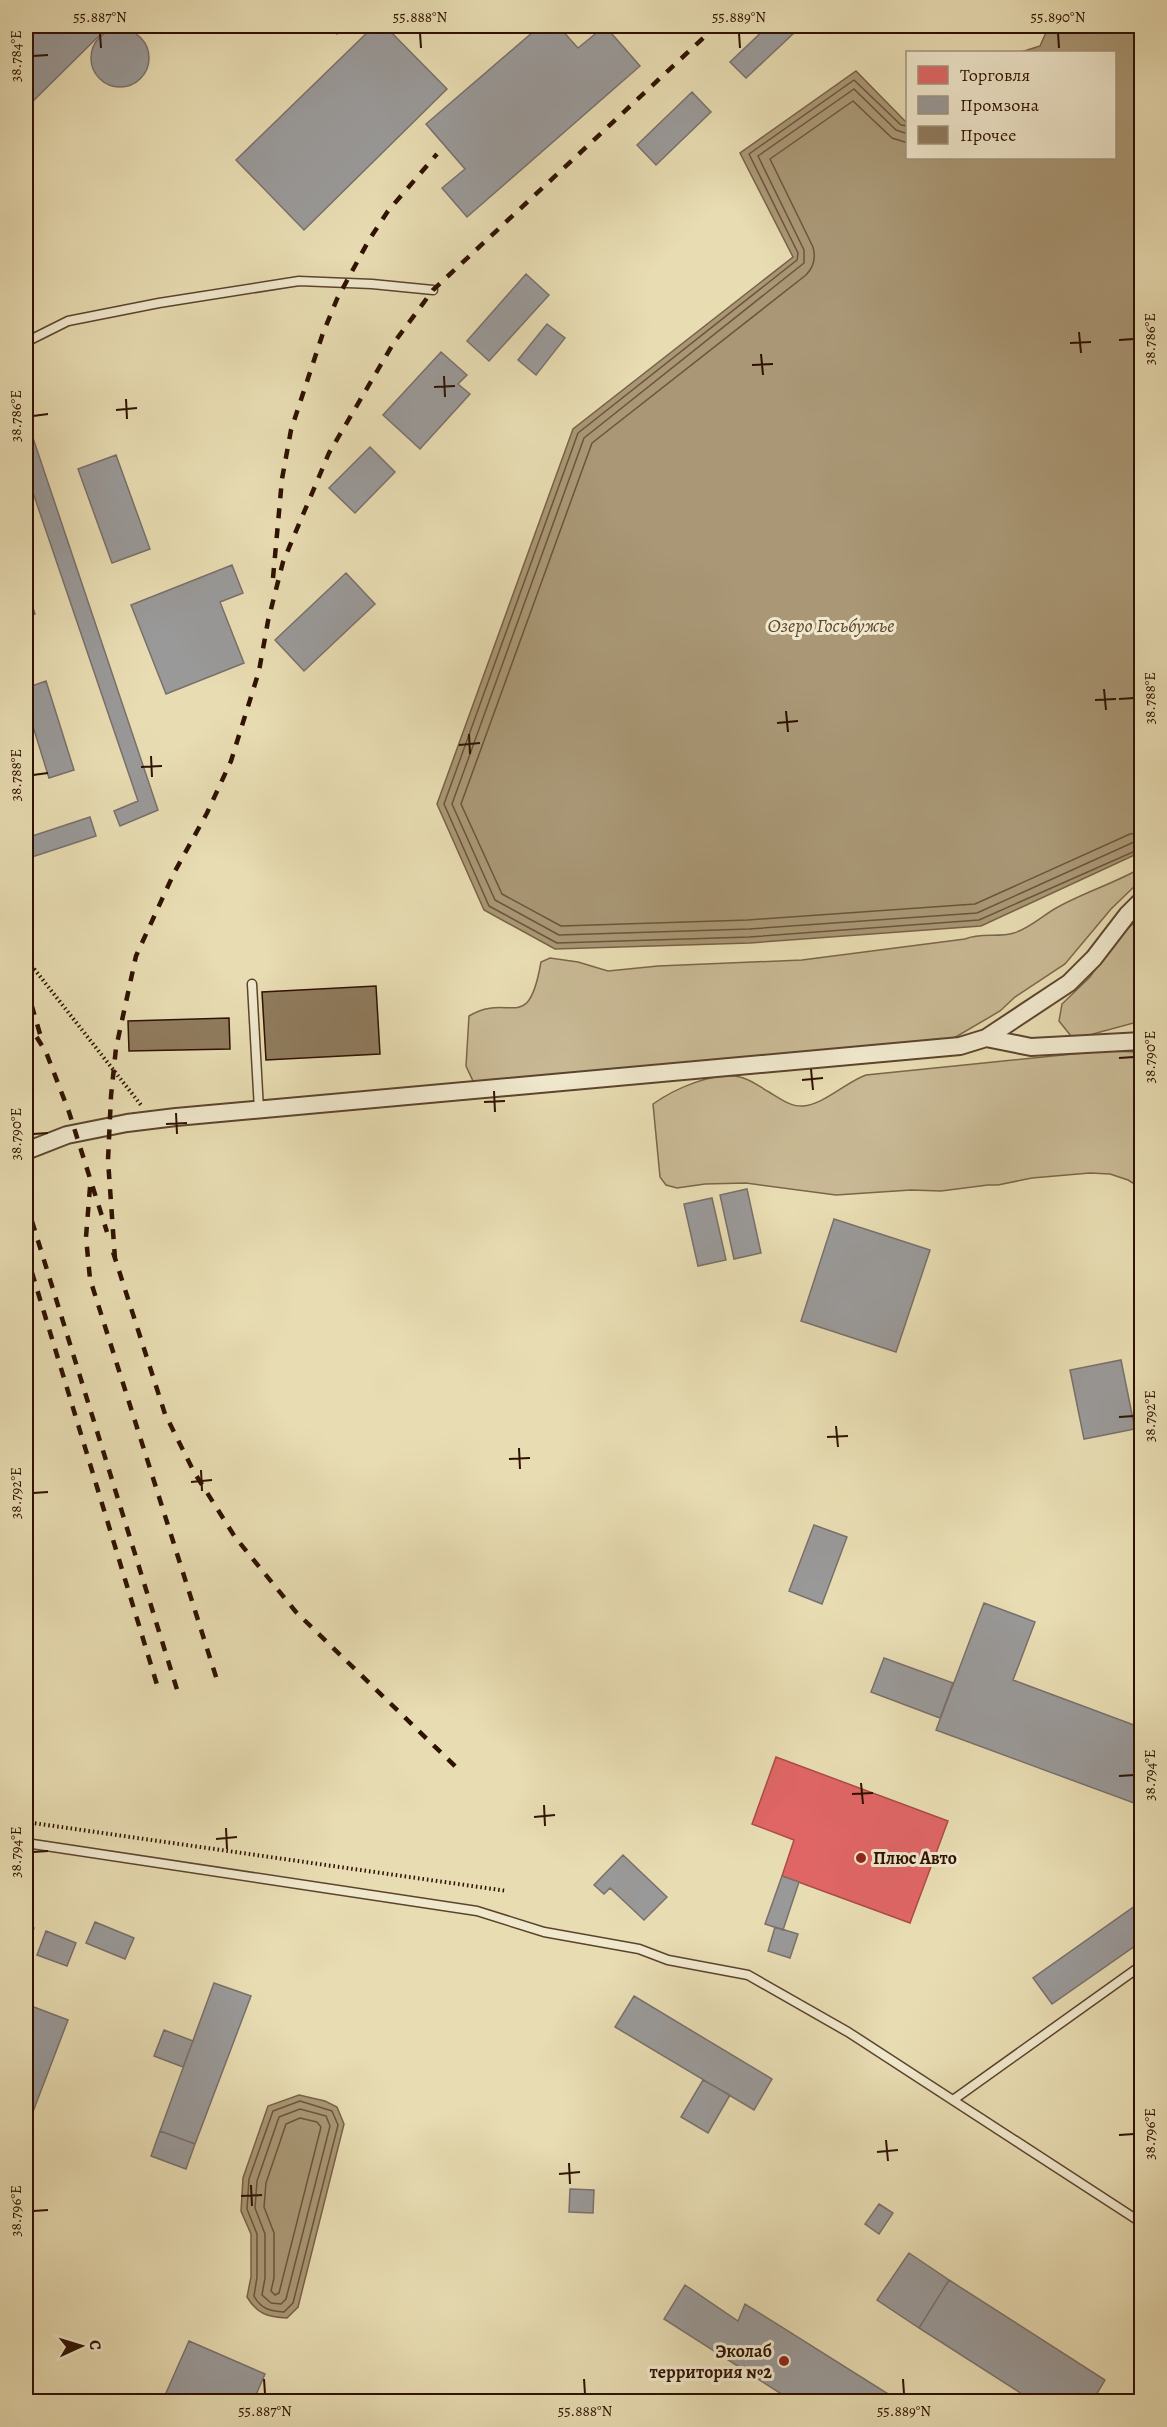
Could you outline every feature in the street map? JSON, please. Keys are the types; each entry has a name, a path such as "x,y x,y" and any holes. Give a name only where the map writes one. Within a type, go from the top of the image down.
{"street":[{"path":"26,1151 67,1135 153,1120 960,1046 986,1038 1069,983 1094,958 1127,915 1142,900"},
{"path":"986,1038 1031,1047 1142,1041"}],"lane":[{"path":"26,342 68,321 159,303 299,281 372,284 433,290"},
{"path":"252,984 260,1110"},
{"path":"26,1844 477,1911 544,1932 639,1949 668,1960 748,1975 848,2032 1142,2223"},
{"path":"953,2100 1142,1965"}],"path":[{"path":"26,965 35,969 153,1120"},
{"path":"26,1822 507,1891"}],"shaded area":[{"path":"1141,868 1141,880 1111,909 1065,964 1015,997 1000,1011 954,1038 484,1084 474,1083 466,1066 469,1016 483,1010 516,1008 523,1005 530,999 536,985 541,962 550,958 578,962 608,971 658,966 802,960 977,936 1008,934 1026,928 1052,910"},
{"path":"1141,917 1141,1021 1082,1037 1071,1036 1059,1021 1062,1004 1090,977 1118,937"},
{"path":"1103,1051 1141,1052 1141,1188 1128,1180 1110,1174 1090,1173 1032,1178 998,1185 941,1191 911,1190 836,1195 746,1183 705,1184 677,1188 666,1185 660,1177 653,1104 683,1087 707,1079 730,1076 744,1078 785,1102 803,1106 818,1102 866,1075"}],"water":[{"name":"Озеро Госьбужье","path":"1049,26 1141,26 1141,852 981,926 750,943 555,949 484,910 437,804 573,429 793,257 740,153 856,71 906,122 906,159 1116,159 1116,51 1024,51 1040,46"},
{"path":"299,2095 325,2101 337,2107 344,2124 298,2307 287,2318 274,2317 259,2311 247,2297 251,2277 251,2234 241,2211 243,2178 268,2106"}],"building: Торговля":[{"name":"Плюс Авто","path":"776,1757 948,1821 910,1923 782,1876 794,1840 752,1824"}],"building: Промзона":[{"path":"26,26 109,26 26,108"},
{"path":"329,26 347,26 337,34"},
{"path":"374,26 385,26 447,89 304,230 236,160"},
{"path":"540,26 558,26 578,48 605,26 640,66 467,217 442,188 465,169 426,124"},
{"path":"768,26 787,26 794,33 746,78 730,62"},
{"path":"120,29 131,31 144,42 149,58 147,69 136,82 120,87 109,85 96,74 91,58 93,47 104,34"},
{"path":"692,92 711,112 656,165 637,145"},
{"path":"526,274 549,295 489,361 467,341"},
{"path":"547,324 565,338 536,375 518,360"},
{"path":"441,352 467,375 458,384 470,394 420,449 383,415"},
{"path":"33,438 158,810 120,826 114,811 138,801 26,472 26,441"},
{"path":"370,447 395,472 355,513 329,488"},
{"path":"116,455 150,549 112,563 78,469"},
{"path":"232,565 243,593 220,602 244,663 166,694 131,605"},
{"path":"346,573 375,604 304,671 275,640"},
{"path":"26,586 35,614 26,617"},
{"path":"46,681 74,770 49,778 26,704 26,688"},
{"path":"90,817 96,836 26,859 26,838"},
{"path":"747,1189 761,1253 734,1259 720,1195"},
{"path":"712,1198 726,1260 698,1266 684,1204"},
{"path":"834,1219 930,1250 896,1352 801,1321"},
{"path":"1121,1360 1135,1429 1084,1439 1070,1370"},
{"path":"814,1525 847,1537 822,1604 789,1591"},
{"path":"984,1603 1035,1622 1013,1680 1142,1728 1142,1806 936,1730"},
{"path":"884,1658 953,1683 940,1718 871,1692"},
{"path":"623,1855 667,1897 644,1920 610,1888 604,1894 594,1885"},
{"path":"782,1876 799,1882 783,1930 765,1924"},
{"path":"1142,1901 1142,1941 1052,2004 1033,1978"},
{"path":"95,1922 134,1938 125,1959 86,1943"},
{"path":"26,1925 34,1928 26,1950"},
{"path":"775,1927 798,1934 790,1958 768,1951"},
{"path":"46,1931 76,1943 67,1966 37,1955"},
{"path":"214,1983 251,1996 195,2144 160,2131"},
{"path":"634,1996 772,2079 754,2110 615,2027"},
{"path":"26,2004 68,2020 26,2130"},
{"path":"164,2030 193,2041 183,2067 154,2056"},
{"path":"703,2080 730,2095 708,2133 681,2117"},
{"path":"160,2131 195,2144 186,2169 151,2156"},
{"path":"570,2189 594,2190 593,2213 569,2212"},
{"path":"879,2204 893,2213 879,2234 865,2224"},
{"path":"909,2253 949,2280 919,2328 877,2300"},
{"path":"949,2280 1105,2380 1092,2402 1029,2402 1030,2399 919,2328"},
{"name":"Эколаб территория №2","path":"685,2285 738,2321 745,2304 901,2402 794,2402 664,2319"},
{"path":"189,2341 265,2374 253,2402 162,2402"}],"building: Прочее":[{"path":"376,986 380,1054 266,1060 262,992"},
{"path":"229,1018 230,1049 129,1051 128,1021"}],"railway":[{"path":"115,1259 108,1160 111,1096 116,1048 136,956 174,873 207,813 231,761 259,671 268,621 283,562 329,453 393,344 433,290 716,26"},
{"path":"273,578 282,479 291,430 323,333 337,299 369,240 388,211 437,154"},
{"path":"26,986 40,1034"},
{"path":"26,1020 46,1052 69,1112 107,1232"},
{"path":"90,1187 86,1237 90,1279 217,1680"},
{"path":"26,1202 179,1696"},
{"path":"113,1252 165,1414 194,1472 235,1537 296,1612 458,1769"},
{"path":"26,1253 158,1688"}],"place":[{"name":"Плюс Авто","path":"861,1858"},
{"name":"Эколаб территория №2","path":"784,2361"}]}
